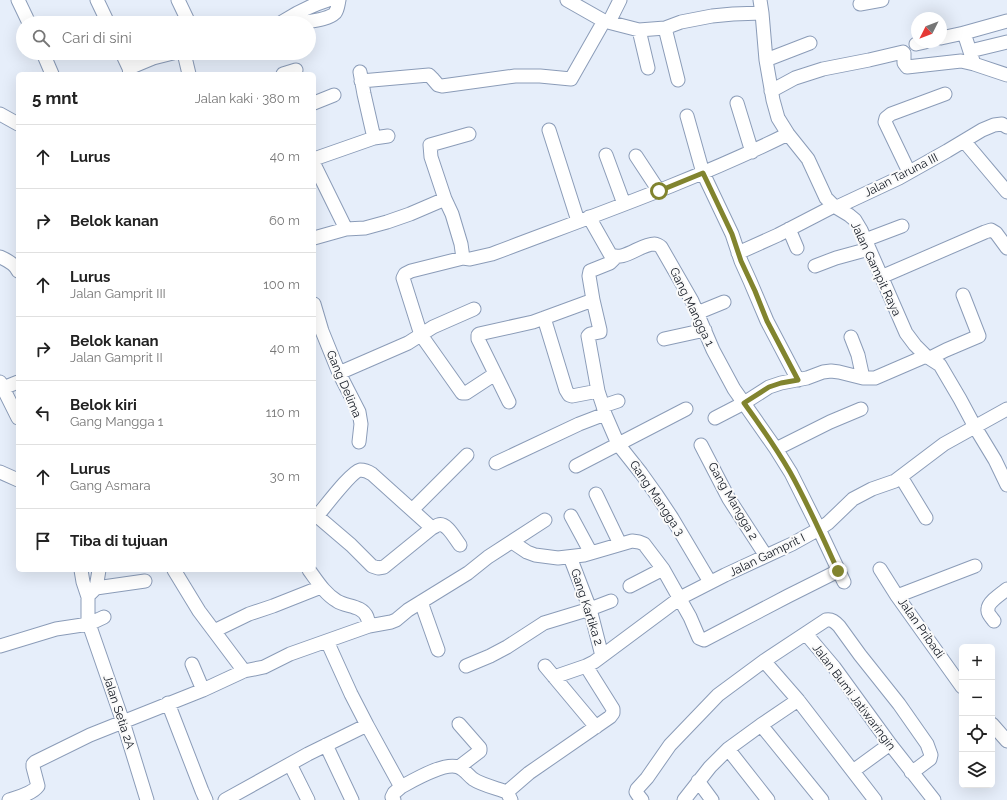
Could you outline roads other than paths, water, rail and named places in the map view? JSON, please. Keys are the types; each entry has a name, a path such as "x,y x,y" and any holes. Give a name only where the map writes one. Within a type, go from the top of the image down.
{"street":[{"path":"18,0 26,16"},
{"path":"97,0 105,16"},
{"path":"178,0 186,16"},
{"path":"292,16 328,0"},
{"path":"316,20 326,18 336,12 339,0"},
{"path":"567,0 607,22 639,30 665,28 681,22 712,16 762,13"},
{"path":"374,138 361,76 429,75 438,85 442,86 515,76 540,76 572,79 620,0"},
{"name":"Jalan Gampit Raya","path":"760,0 766,60 771,91 778,118 788,134 808,159 826,198 855,220 906,333 915,345 928,357 940,365 995,460 1007,485"},
{"path":"860,4 882,0"},
{"path":"947,37 1007,21"},
{"path":"665,28 678,80"},
{"path":"639,30 648,68"},
{"path":"964,33 974,64"},
{"path":"970,51 1007,42"},
{"path":"766,60 810,43"},
{"path":"771,91 795,78 823,69 903,52 904,63 907,67 961,61 1007,72"},
{"path":"46,60 51,72"},
{"path":"125,60 130,71 149,60"},
{"path":"186,60 189,72"},
{"path":"290,72 296,70"},
{"path":"909,172 885,122 886,118 892,114 945,94"},
{"path":"316,102 334,95"},
{"path":"737,102 752,152"},
{"path":"0,114 16,123"},
{"path":"687,116 703,173 732,234 741,261 767,321 798,380"},
{"name":"Jalan Taruna III","path":"738,253 899,178 982,130 994,125 1002,124 1007,126"},
{"path":"509,402 478,339 479,334 533,322 593,300 589,276 590,271 610,263 616,256 610,254 584,219 549,130"},
{"path":"463,258 461,244 452,214 444,199 431,157 430,145 469,134"},
{"path":"495,374 466,393 462,393 421,335 403,278 405,274 411,271 463,258 470,259 492,254 659,191 752,152 788,134"},
{"path":"316,158 374,138 388,136"},
{"path":"964,141 1007,192"},
{"path":"606,155 624,204"},
{"path":"636,156 659,191"},
{"path":"316,168 346,229"},
{"path":"316,237 346,229 365,228 387,222 444,199"},
{"path":"815,266 867,244 902,226"},
{"path":"789,229 798,248"},
{"path":"881,277 991,230 996,233 1007,248"},
{"name":"Gang Mangga 1","path":"616,256 620,256 648,245 656,244 661,247 692,301 716,357 734,388 776,449 797,486 841,577 788,596 704,640 699,638 680,598"},
{"path":"0,257 16,268"},
{"path":"715,418 744,403 769,387 781,383 798,380 822,372 839,372 863,378 875,378 979,336 963,295"},
{"name":"Gang Mangga 3","path":"593,300 600,332 590,334 588,336 598,391 618,444 656,494 710,582"},
{"path":"698,314 724,302"},
{"path":"339,373 408,343 433,327 474,309"},
{"name":"Gang Delima","path":"316,318 318,332 359,412 361,424 359,442"},
{"path":"544,318 566,390 569,395 572,396 598,391"},
{"path":"664,339 705,330"},
{"path":"851,337 858,355 863,378"},
{"path":"16,382 2,385 16,414"},
{"path":"496,463 579,424 618,401"},
{"path":"576,466 686,409"},
{"path":"776,449 830,422 861,409"},
{"name":"Jalan Gamprit I","path":"554,677 594,662 680,598 710,582 792,544 819,529 828,523 853,499 889,484 901,477 944,444 1007,409"},
{"name":"Gang Mangga 2","path":"701,445 729,499 766,556"},
{"path":"412,510 467,455"},
{"path":"432,528 372,474 360,470 352,475 316,514 372,566 378,568 384,567 420,537 438,525 442,524 446,526 460,545"},
{"path":"0,472 16,479"},
{"path":"901,477 926,518"},
{"path":"596,494 620,544"},
{"path":"571,516 591,553"},
{"path":"9,800 32,792 37,788 38,786 33,767 35,762 90,735 203,690 244,671 264,667 290,654 369,626 396,620 408,610 468,573 488,557 545,520"},
{"path":"512,542 527,552 535,555 558,558 591,553 632,541 639,542 644,544 663,568 680,598"},
{"name":"Gang Kartika 2","path":"570,557 590,609 602,656"},
{"path":"897,596 975,566"},
{"path":"630,586 663,568"},
{"name":"Jalan Pribadi","path":"880,569 897,596 959,683"},
{"path":"81,572 83,582 92,592"},
{"path":"92,592 98,572"},
{"path":"175,572 199,611 244,671"},
{"path":"310,572 321,587 335,601 362,611 367,616 369,626"},
{"path":"92,592 145,581"},
{"path":"214,631 249,614 321,587"},
{"path":"994,621 988,613 988,606 1007,589"},
{"name":"Jalan Setia 2A","path":"92,592 88,618 89,624 123,722 147,800"},
{"path":"466,666 507,647 544,623 611,601"},
{"path":"421,602 438,650"},
{"path":"0,646 56,629 89,624 104,617"},
{"path":"806,634 826,620 829,619 836,623 899,704 927,744 931,755 930,759 911,772"},
{"name":"Jalan Bumi Jatiwaringin","path":"642,800 636,792 638,789 648,778 670,745 718,695 764,661 806,634 834,667 911,772 934,800"},
{"path":"327,641 351,694 401,787"},
{"path":"764,661 798,700 875,800"},
{"path":"192,664 203,690"},
{"path":"545,666 596,727"},
{"path":"394,800 392,797 394,793 401,787 424,775 452,766 459,767 476,781 509,796 529,773 610,717 613,713 613,709 586,666"},
{"path":"684,800 710,767 728,749 761,724 798,700"},
{"path":"168,703 206,800"},
{"path":"459,724 480,748 480,751 459,767"},
{"path":"761,724 822,800"},
{"path":"225,800 308,754 367,725"},
{"path":"995,727 1007,741"},
{"path":"853,771 890,744"},
{"path":"326,745 352,800"},
{"path":"728,749 768,800"},
{"path":"290,764 308,800"},
{"path":"698,781 712,800"},
{"path":"0,796 3,800"}]}
